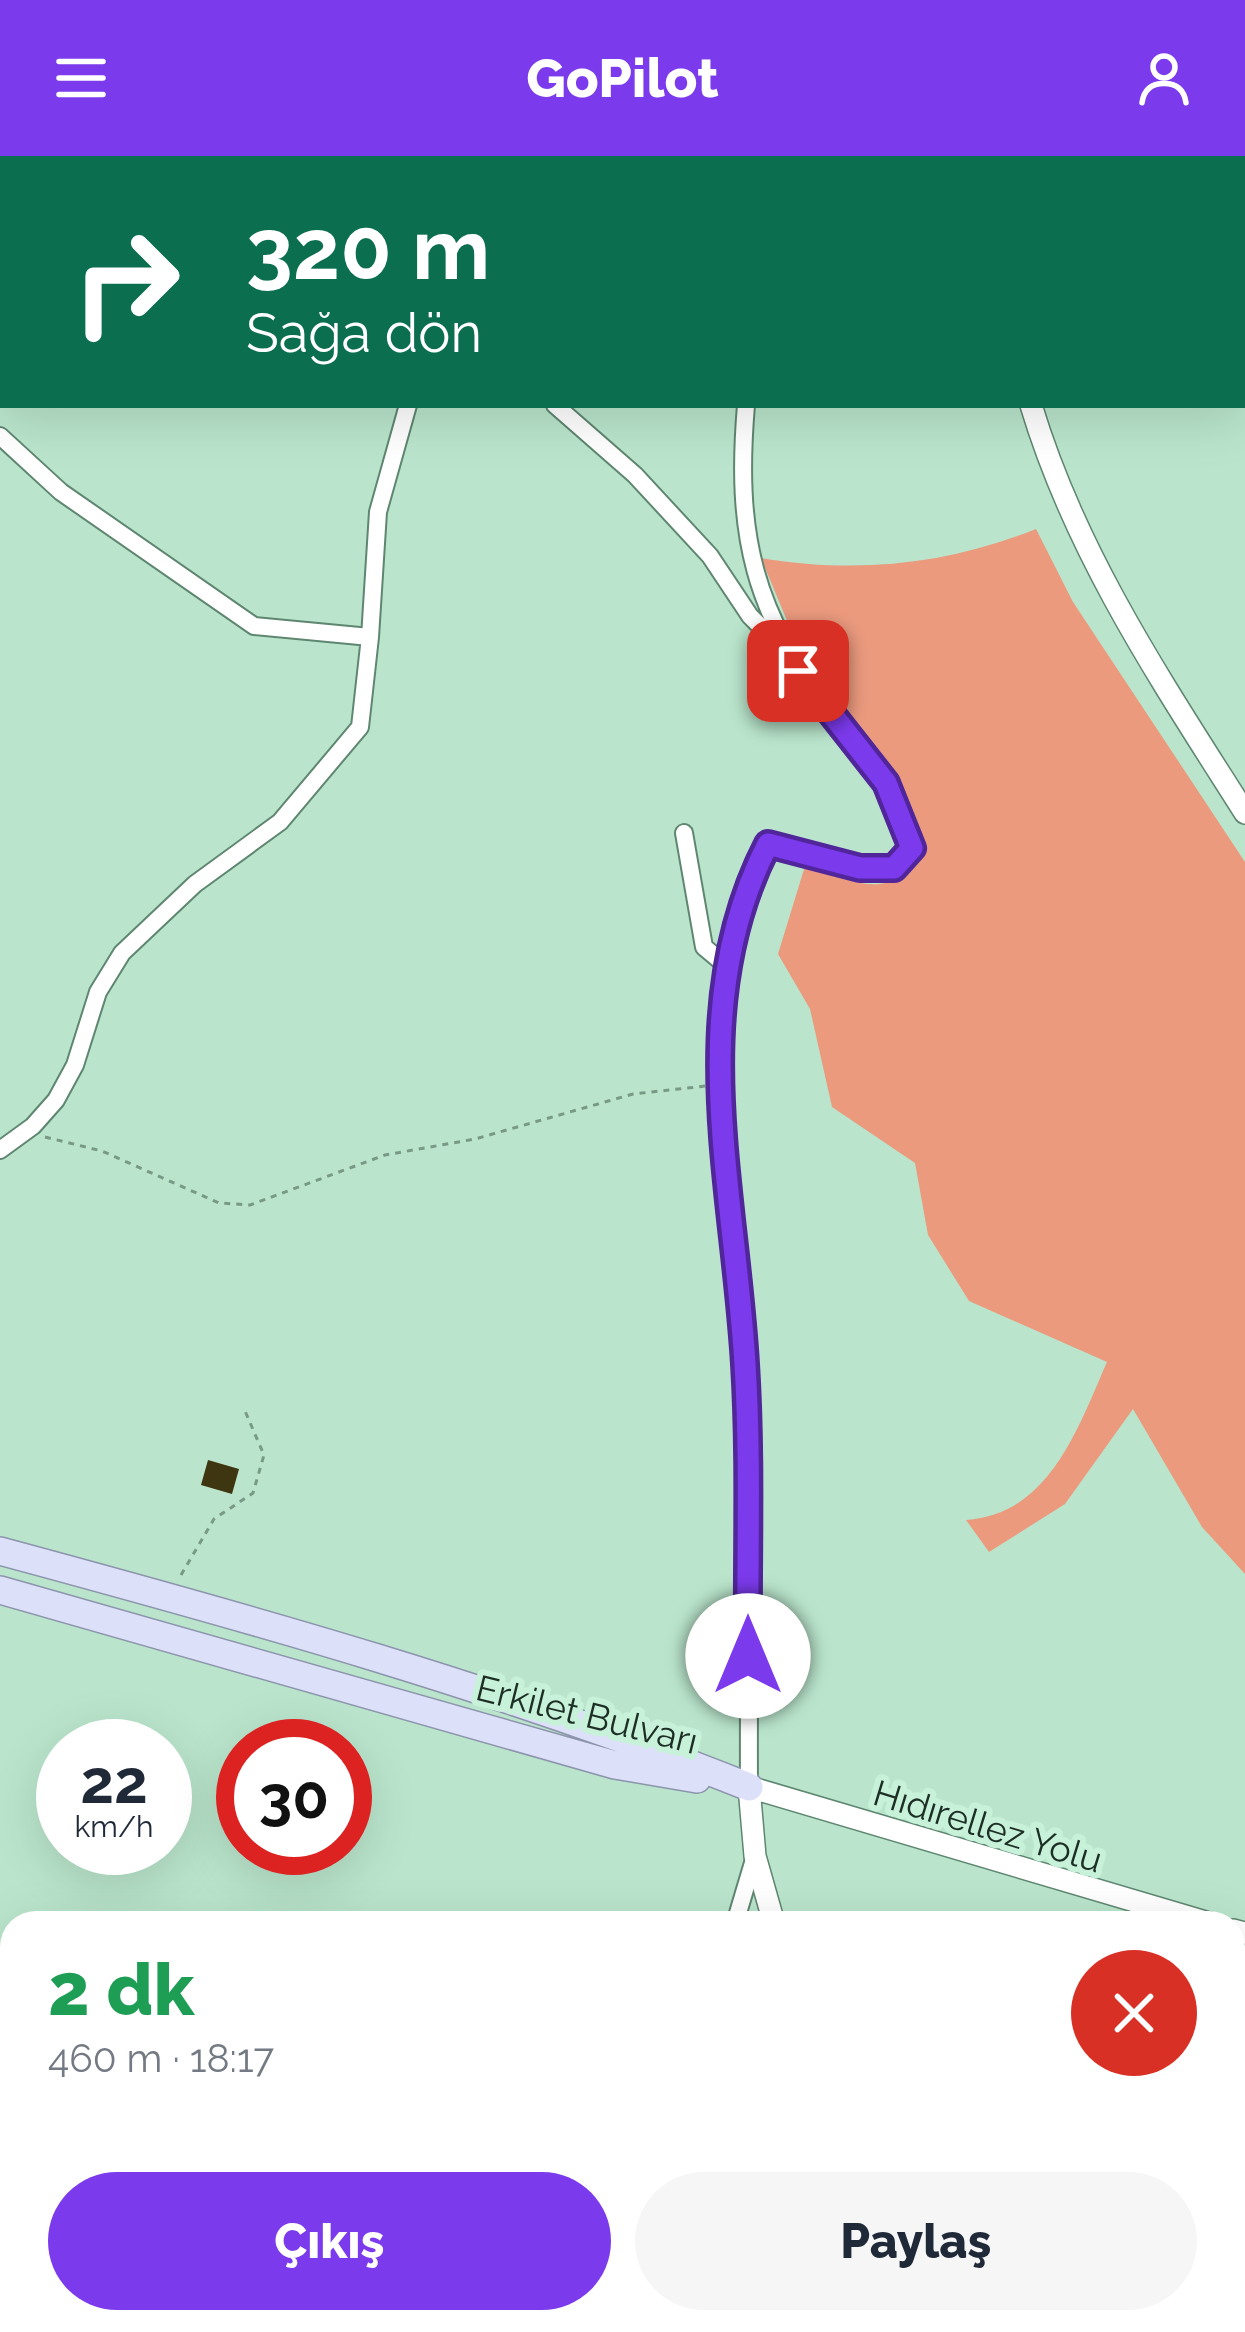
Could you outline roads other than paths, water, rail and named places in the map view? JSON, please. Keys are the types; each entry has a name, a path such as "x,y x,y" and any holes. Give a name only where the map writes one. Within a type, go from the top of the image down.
{"main road":[{"name":"Erkilet Bulvarı","path":"0,1550 168,1596 624,1737 749,1787"},
{"name":"Erkilet Bulvarı","path":"0,1590 615,1766 749,1787"}],"street":[{"path":"0,1150 45,1114 67,1083 98,992 122,952 195,884 280,822 360,727 378,512 407,408"},
{"path":"560,408 621,460 710,556 751,616 786,653 886,783 912,848 894,868 860,868 768,844 739,914 728,967 718,1085 748,1425 749,1787 755,1856 771,1911"},
{"path":"746,408 750,554 767,614 786,653"},
{"path":"1032,408 1064,498 1106,590 1245,813"},
{"path":"0,436 62,492 254,626 370,637"},
{"path":"684,832 704,947 728,967"},
{"name":"Hıdırellez Yolu","path":"749,1787 1169,1911"},
{"path":"739,1911 755,1856"}]}
